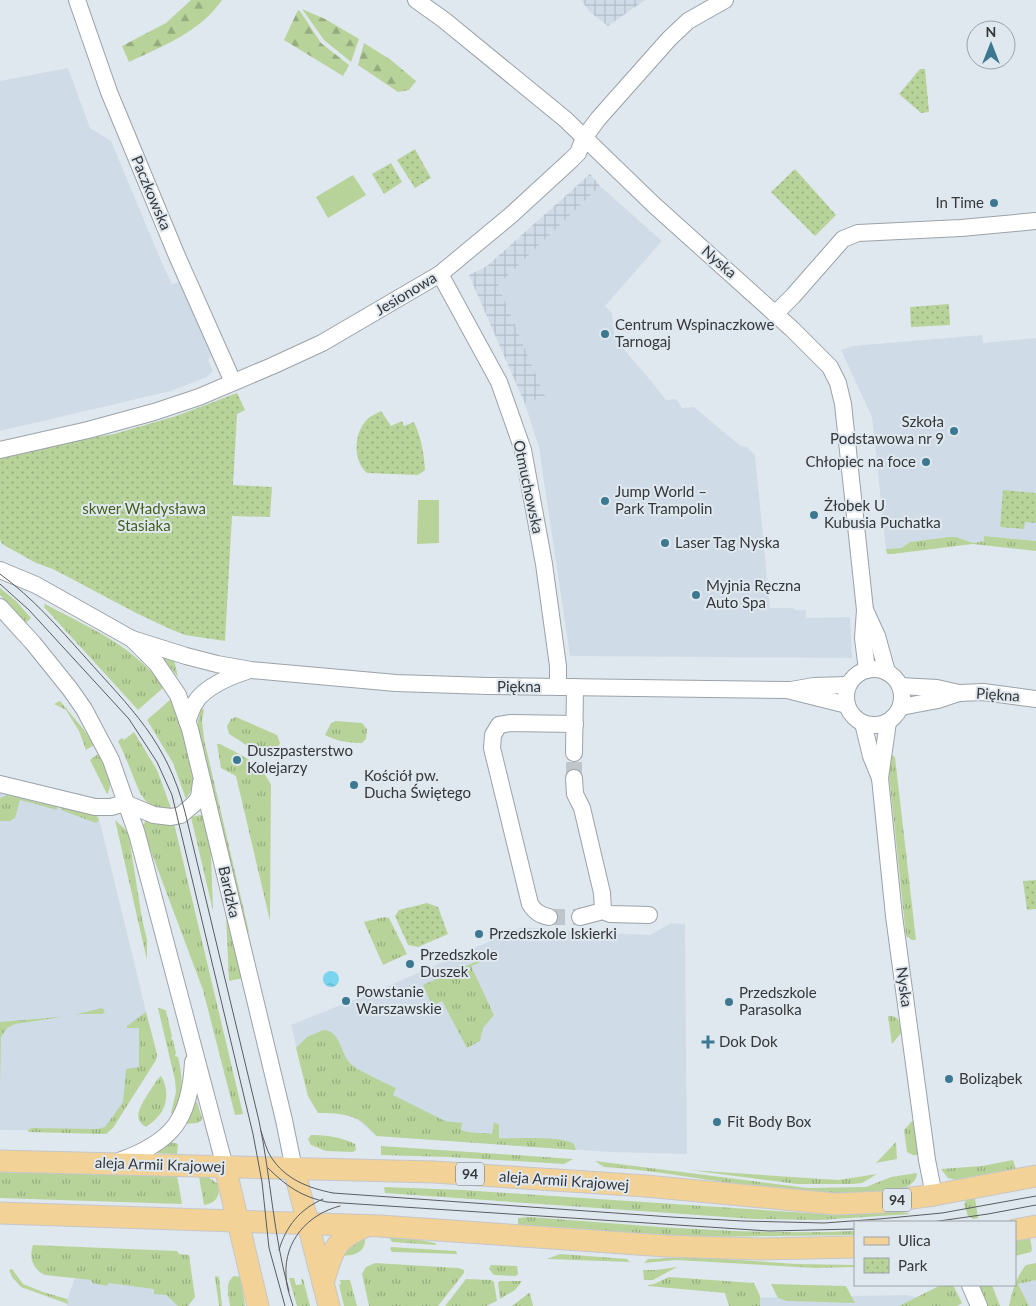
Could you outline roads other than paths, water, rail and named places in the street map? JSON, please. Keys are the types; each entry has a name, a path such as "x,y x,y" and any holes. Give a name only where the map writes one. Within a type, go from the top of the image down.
{"main road":[{"name":"aleja Armii Krajowej","path":"0,1161 434,1172 655,1187 835,1204 883,1202 934,1195 1036,1176"},
{"path":"225,1168 258,1306"},
{"name":"Bardzka","path":"294,1169 329,1306"},
{"path":"0,1213 370,1226 666,1246 759,1249 854,1247"},
{"path":"323,1284 334,1248 345,1236 370,1226"},
{"path":"1016,1230 1036,1226"}],"street":[{"name":"Paczkowska","path":"78,0 108,92 177,256 233,382"},
{"name":"Nyska","path":"416,0 444,20 555,110 654,205 758,297 830,367 842,395 864,610 867,670"},
{"name":"Jesionowa","path":"0,450 88,430 154,412 199,397 322,342 440,274 510,216 578,153 584,138 598,119 669,39 688,21 725,0"},
{"path":"775,314 799,290 843,239 858,233 961,228 1036,221"},
{"name":"Otmuchowska","path":"440,274 499,382 523,450 542,555 558,666 558,687"},
{"name":"Bardzka","path":"0,570 36,585 132,639 157,664 181,701 202,778 286,1126 294,1169"},
{"path":"0,607 50,664 84,709 109,756 137,834 225,1168"},
{"name":"Nyska","path":"864,610 878,636 887,672"},
{"name":"Piękna","path":"132,639 186,656 251,670 396,683 787,690 814,686 848,685"},
{"path":"874,669 887,672 900,686 902,695 901,707 896,716 888,722 875,726 863,724 854,717 847,705 848,685 858,674 867,670 874,669"},
{"name":"Piękna","path":"187,722 195,702 207,691 228,677 251,670"},
{"name":"Piękna","path":"900,686 937,688 960,693 993,692 1036,699"},
{"path":"574,753 575,687"},
{"name":"Piękna","path":"787,690 847,705"},
{"name":"Piękna","path":"901,707 938,700 960,693"},
{"name":"Nyska","path":"888,722 880,778 898,940 926,1154 934,1195"},
{"path":"549,917 535,911 530,904 492,748 493,736 500,726 511,723 575,724"},
{"name":"Nyska","path":"863,724 871,756 880,778"},
{"path":"0,784 95,807 111,807 125,803 154,815 177,816 189,810 199,797 202,778"},
{"path":"574,778 575,794 582,808 602,893 603,911"},
{"path":"580,917 603,911 610,914 649,915"},
{"path":"112,1164 140,1153 156,1144 179,1121 189,1096 192,1079 193,1047"},
{"path":"970,1286 979,1306"}],"water":[{"path":"331,971 339,979 331,987 323,979"}],"tunnel":[{"path":"574,753 574,778"},
{"path":"549,917 580,917"}],"tram line":[{"path":"0,574 45,613 132,710 158,745 177,787 185,812 259,1121 279,1249 289,1291"},
{"path":"0,584 29,610 129,719 157,762 172,795 253,1134 262,1182 269,1248 285,1306"},
{"path":"261,1131 269,1154 283,1171 306,1185 333,1193 671,1217 824,1223 942,1213 1036,1196"},
{"path":"268,1168 295,1190 327,1202 769,1231 854,1229"},
{"path":"279,1250 286,1233 295,1219 307,1208 323,1199"},
{"path":"939,1221 1036,1205"},
{"path":"293,1306 287,1287 286,1263 294,1240 308,1222 318,1215 340,1206"}],"place":[{"name":"In Time","path":"994,203"},
{"name":"Centrum Wspinaczkowe Tarnogaj","path":"605,334"},
{"name":"Szkoła Podstawowa nr 9","path":"954,431"},
{"name":"Chłopiec na foce","path":"926,462"},
{"name":"Jump World – Park Trampolin","path":"605,501"},
{"name":"Żłobek U Kubusia Puchatka","path":"814,515"},
{"name":"Laser Tag Nyska","path":"665,543"},
{"name":"Myjnia Ręczna Auto Spa","path":"696,595"},
{"name":"Duszpasterstwo Kolejarzy","path":"237,760"},
{"name":"Kościół pw. Ducha Świętego","path":"354,785"},
{"name":"Przedszkole Iskierki","path":"479,934"},
{"name":"Przedszkole Duszek","path":"410,964"},
{"name":"Powstanie Warszawskie","path":"346,1001"},
{"name":"Przedszkole Parasolka","path":"729,1002"},
{"name":"Dok Dok","path":"708,1042"},
{"name":"Boliząbek","path":"949,1079"},
{"name":"Fit Body Box","path":"717,1122"}],"park label":[{"name":"skwer Władysława Stasiaka","path":"144,518"}]}
